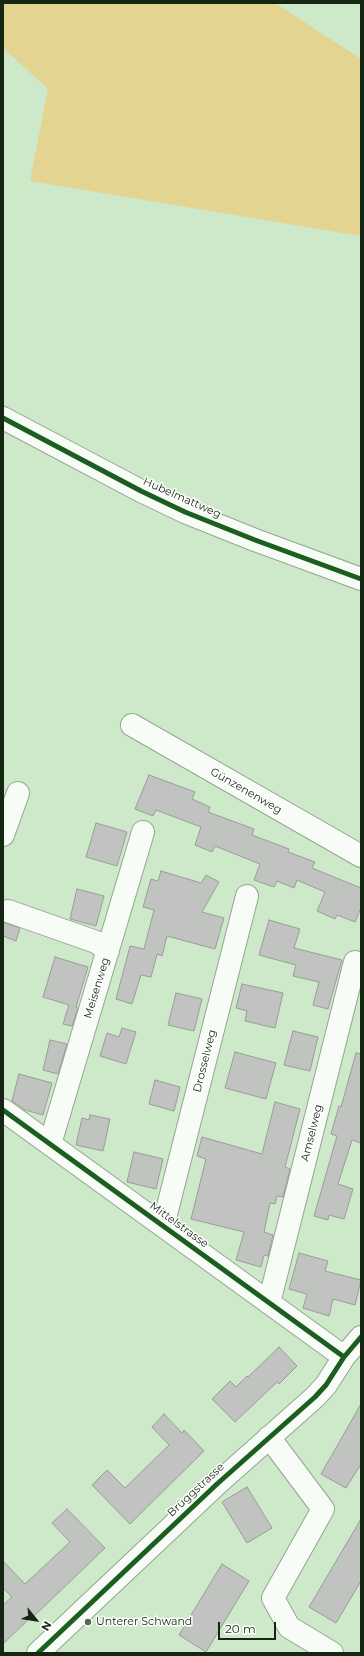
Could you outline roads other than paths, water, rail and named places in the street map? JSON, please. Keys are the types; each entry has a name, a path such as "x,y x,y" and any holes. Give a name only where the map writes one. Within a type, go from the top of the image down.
{"street":[{"name":"Hubelmattweg","path":"3,418 135,488 186,512 361,580"},
{"name":"Günzenenweg","path":"132,724 361,856"},
{"path":"3,835 18,793"},
{"name":"Meisenweg","path":"50,1144 142,832"},
{"name":"Drosselweg","path":"163,1226 247,896"},
{"path":"8,911 96,942 108,951"},
{"name":"Amselweg","path":"269,1303 355,962"},
{"name":"Mittelstrasse","path":"3,1110 344,1357"},
{"name":"Brüggstrasse","path":"38,1653 140,1555 315,1397 326,1385 344,1357 361,1337"},
{"path":"269,1437 323,1509 273,1598 289,1627 332,1653"}],"place":[{"name":"Unterer Schwand","path":"88,1622"}]}
